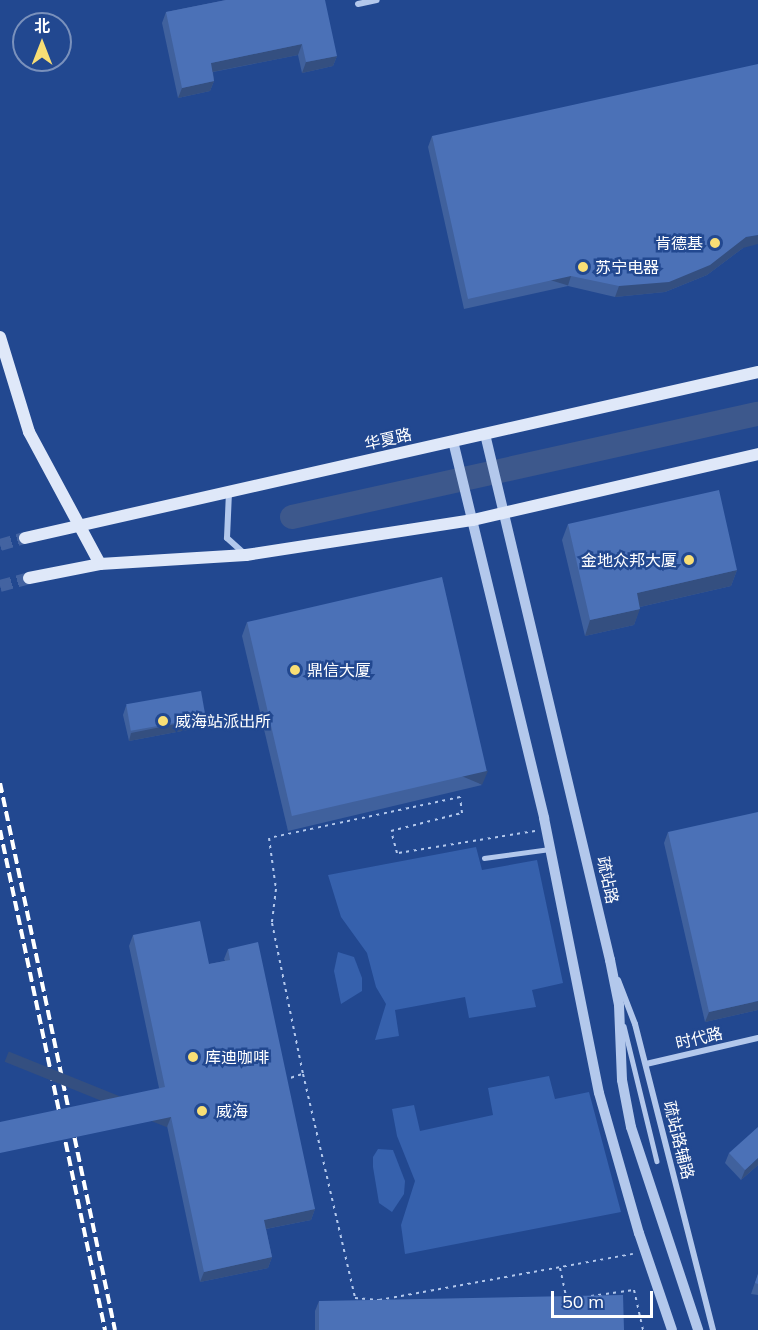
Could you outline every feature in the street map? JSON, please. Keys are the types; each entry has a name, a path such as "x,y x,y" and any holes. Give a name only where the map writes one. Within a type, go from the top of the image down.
{"main road":[{"path":"0,337 29,432 78,528 100,564"},
{"name":"华夏路","path":"25,538 78,528 229,492 486,440 758,372"},
{"path":"30,578 100,564 246,555 471,514 506,513 758,454"}],"street":[{"path":"358,4 377,0"},
{"name":"疏站路","path":"486,440 506,513 610,960 619,1005 622,1080 631,1127 698,1330"},
{"path":"454,447 547,829 599,1093 645,1252 672,1330"},
{"path":"229,492 226,538 246,555"},
{"name":"疏站路辅路","path":"610,960 635,1024 713,1330"},
{"name":"时代路","path":"646,1064 758,1038"}],"lane":[{"path":"483,858 551,849"},
{"path":"619,1005 657,1161"}],"path":[{"path":"547,829 397,853 391,831 462,813 460,798 269,838 276,890 272,923 303,1074 355,1298 379,1300 645,1252"},
{"path":"282,1082 303,1074"},
{"path":"560,1268 567,1299"},
{"path":"589,1296 634,1290 643,1330"}],"shaded area":[{"path":"476,847 482,870 537,860 563,983 532,990 536,1007 469,1018 465,997 395,1010 399,1036 375,1040 386,1004 376,987 367,953 341,917 328,875"},
{"path":"338,952 354,957 362,978 362,991 341,1004 334,971"},
{"path":"549,1076 555,1099 589,1092 621,1212 405,1254 401,1225 415,1181 397,1136 392,1109 414,1105 420,1131 493,1115 488,1088"},
{"path":"378,1149 393,1150 405,1181 404,1194 392,1212 379,1203 373,1167 373,1157"}],"building":[{"path":"226,0 325,0 337,56 306,62 302,44 211,63 214,81 182,88 166,12"},
{"path":"758,64 758,235 746,237 710,265 669,282 619,286 571,276 468,299 432,136"},
{"path":"719,490 737,570 637,593 640,609 590,620 568,524"},
{"path":"442,577 487,771 292,816 247,622"},
{"name":"威海站派出所","path":"201,691 206,718 131,731 126,704"},
{"path":"758,812 758,1001 709,1012 668,832"},
{"path":"200,921 209,964 230,960 228,949 258,942 315,1209 264,1220 272,1257 204,1272 171,1117 0,1153 0,1122 165,1087 133,935"},
{"path":"758,1127 758,1158 745,1170 729,1153"},
{"path":"623,1295 624,1330 319,1330 319,1301"}],"waterway":[{"path":"292,517 758,414"}],"tunnel":[{"path":"0,545 25,538"},
{"path":"0,586 29,578"}],"railway":[{"path":"0,783 115,1330"},
{"path":"0,830 105,1330"}],"place":[{"name":"肯德基","path":"715,243"},
{"name":"苏宁电器","path":"583,267"},
{"name":"金地众邦大厦","path":"689,560"},
{"name":"鼎信大厦","path":"295,670"},
{"name":"威海站派出所","path":"163,721"},
{"name":"库迪咖啡","path":"193,1057"},
{"name":"威海","path":"202,1111"}]}
